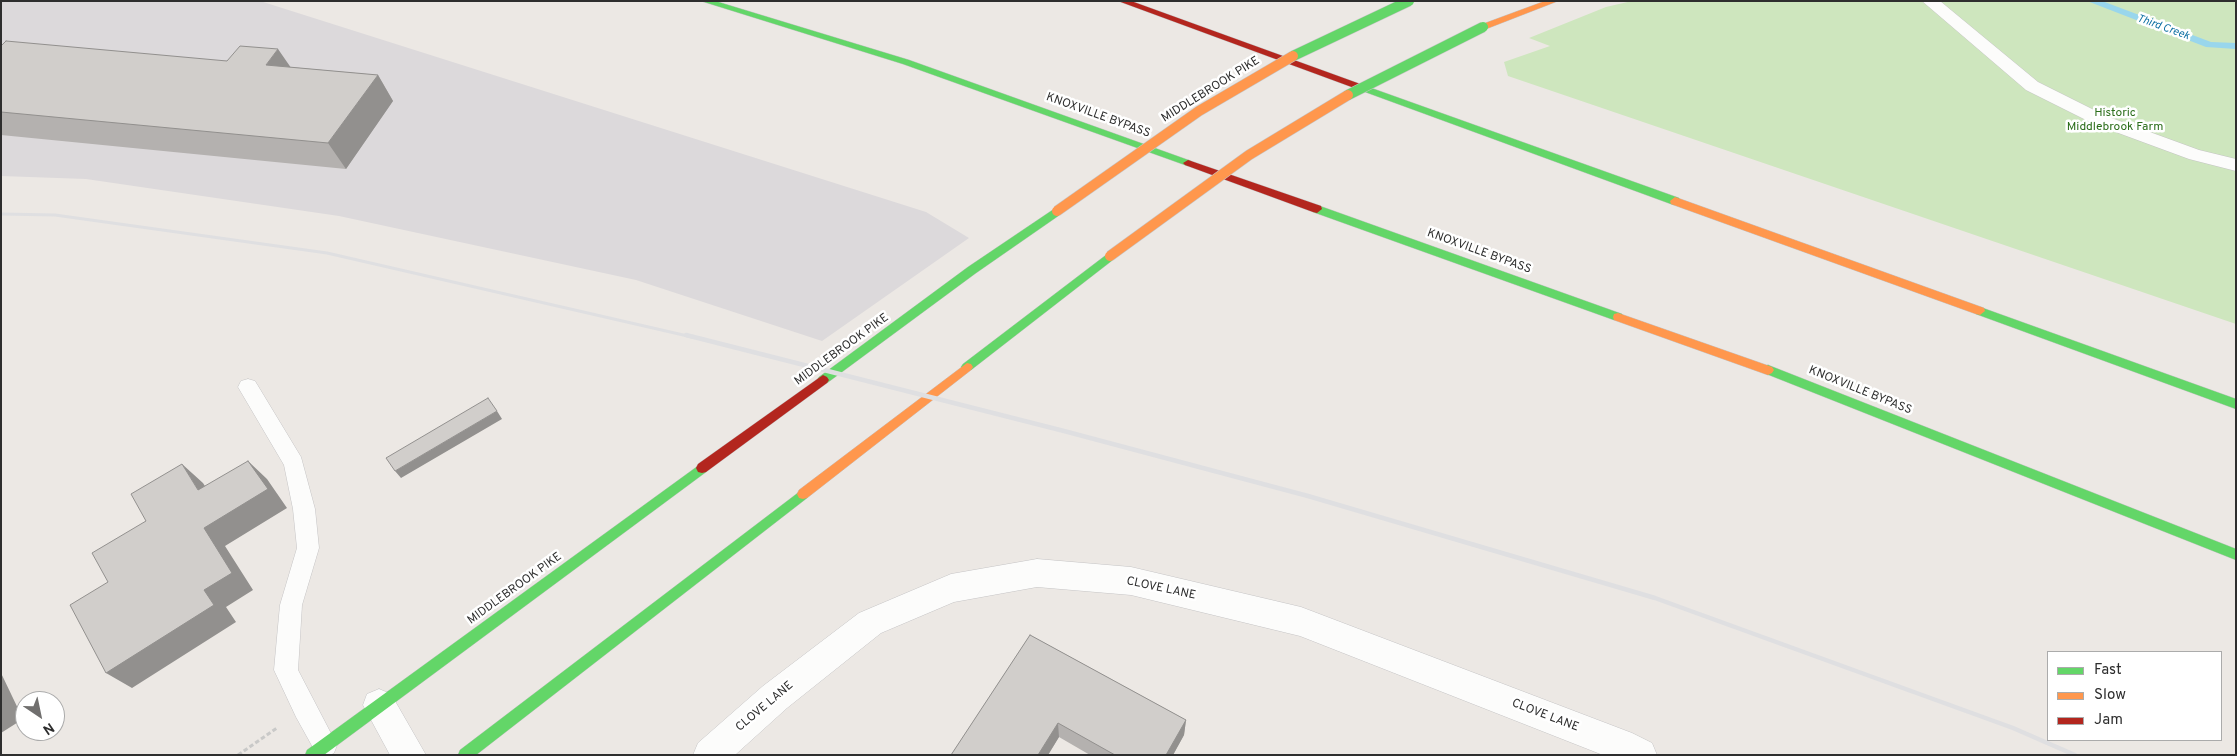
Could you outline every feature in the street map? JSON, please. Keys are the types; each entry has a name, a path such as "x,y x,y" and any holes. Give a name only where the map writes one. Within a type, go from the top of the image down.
{"main road":[{"name":"KNOXVILLE BYPASS","path":"705,1 906,62 1809,385 2236,555"},
{"path":"1122,1 2236,404"},
{"name":"MIDDLEBROOK PIKE","path":"319,750 972,270 1199,111 1311,46 1409,1"},
{"path":"465,755 1110,256 1257,150 1362,86 1483,27 1554,1"}],"street":[{"name":"CLOVE LANE","path":"710,755 775,697 870,623 952,588 1037,574 1131,581 1301,622 1620,745 1640,755"},
{"path":"378,705 409,755"}],"lane":[{"path":"1930,1 2032,86 2100,120 2195,155 2236,165"},
{"path":"248,386 294,463 304,509 308,548 292,605 286,670 304,709 319,750"}],"shaded area":[{"path":"1,1 260,1 926,212 969,238 822,341 636,280 339,216 86,179 1,176"}],"green space":[{"name":"Historic Middlebrook Farm","path":"1632,1 2236,1 2236,324 1508,76 1504,62 1550,46 1529,38 1606,7"}],"building":[{"path":"6,41 227,61 240,46 278,49 266,65 378,75 328,143 1,112 1,46"},
{"path":"488,398 497,411 395,471 386,458"},
{"path":"248,461 268,489 204,528 232,573 204,590 214,605 106,673 70,605 108,582 92,553 146,521 131,494 182,464 198,490"},
{"path":"1030,635 1186,720 1166,755 1115,755 1058,723 1038,755 951,755"}],"waterway":[{"name":"Third Creek","path":"2092,1 2210,45 2236,46"}],"railway":[{"path":"1,214 55,215 327,253 692,337"},
{"path":"686,335 1064,431 1308,496 1655,598 2013,728 2075,755"}],"traffic: fast":[{"path":"705,1 906,62 1188,163"},
{"path":"1293,56 1409,1"},
{"path":"1348,95 1483,27"},
{"path":"1360,87 1675,201"},
{"path":"1317,209 1618,317"},
{"path":"823,380 972,270 1057,211"},
{"path":"967,367 1110,256"},
{"path":"1980,311 2236,404"},
{"path":"1768,370 2236,555"},
{"path":"312,755 702,468"},
{"path":"465,755 803,494"}],"traffic: slow":[{"path":"1483,27 1554,1"},
{"path":"1057,211 1199,111 1293,56"},
{"path":"1110,256 1249,155 1348,95"},
{"path":"1675,201 1980,311"},
{"path":"1618,317 1768,370"},
{"path":"803,494 967,367"}],"traffic: jam":[{"path":"1122,1 1360,87"},
{"path":"1188,163 1317,209"},
{"path":"702,468 823,380"}]}
